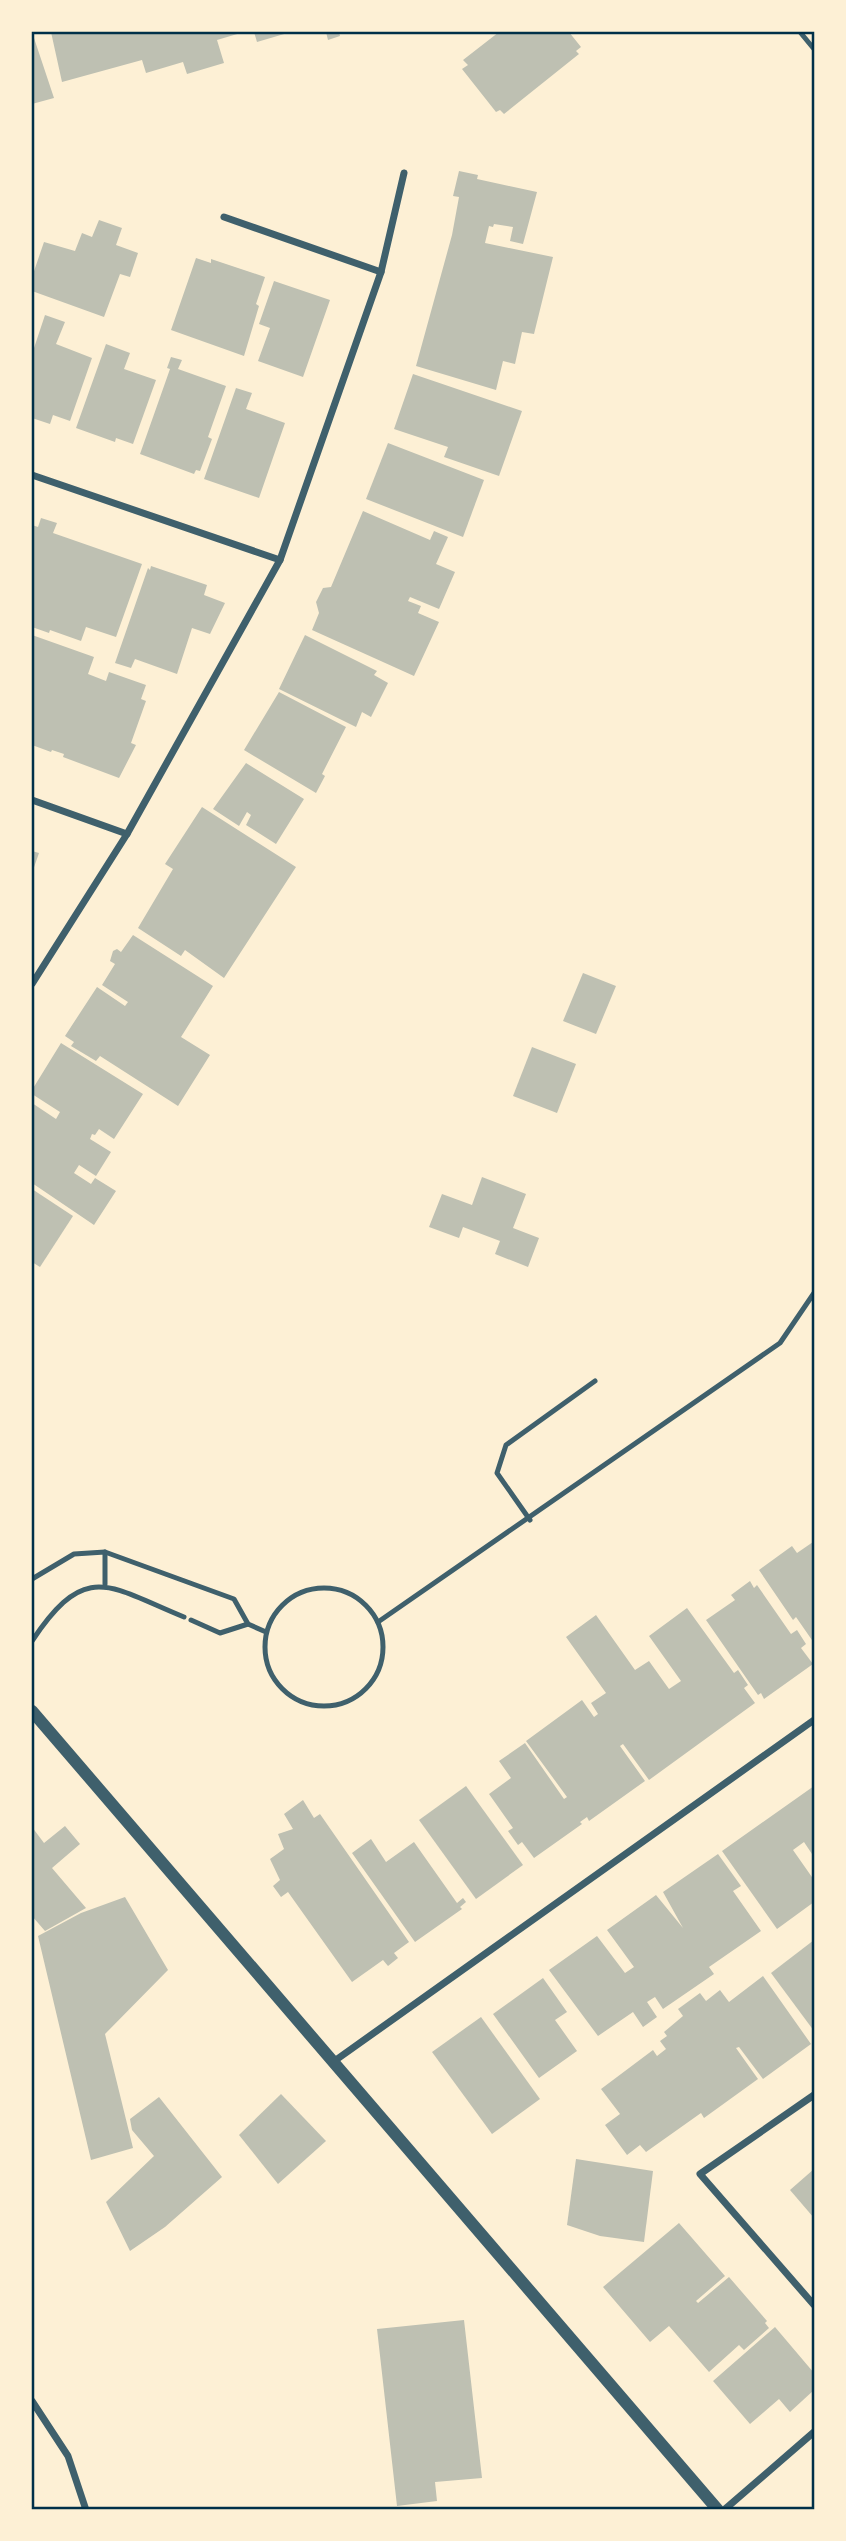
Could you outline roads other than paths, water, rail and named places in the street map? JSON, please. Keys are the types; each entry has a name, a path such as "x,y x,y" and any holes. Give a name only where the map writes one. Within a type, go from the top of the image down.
{"street":[{"path":"32,984 127,834 280,560 382,272 404,173"},
{"path":"224,217 382,272"},
{"path":"32,475 280,560"},
{"path":"32,800 127,834"},
{"path":"32,1711 718,2510"},
{"path":"333,2062 814,1720"},
{"path":"814,2095 700,2174 814,2305"},
{"path":"32,2401 68,2456 86,2510"},
{"path":"724,2510 814,2432"}],"lane":[{"path":"800,32 814,49"},
{"path":"379,1622 530,1520 780,1343 814,1293"},
{"path":"530,1520 497,1473 506,1445 596,1381"},
{"path":"32,1579 74,1554 105,1552 234,1600 248,1624 266,1632"},
{"path":"105,1552 105,1584"},
{"path":"32,1641 47,1618 81,1589 105,1584 184,1618"},
{"path":"319,1587 338,1588 355,1595 369,1607 379,1622 383,1653 373,1682 358,1696 339,1705 318,1707 299,1702 281,1689 270,1672 264,1652 266,1632 274,1615 286,1601 302,1592 319,1587"},
{"path":"191,1620 220,1633 248,1624"}]}
